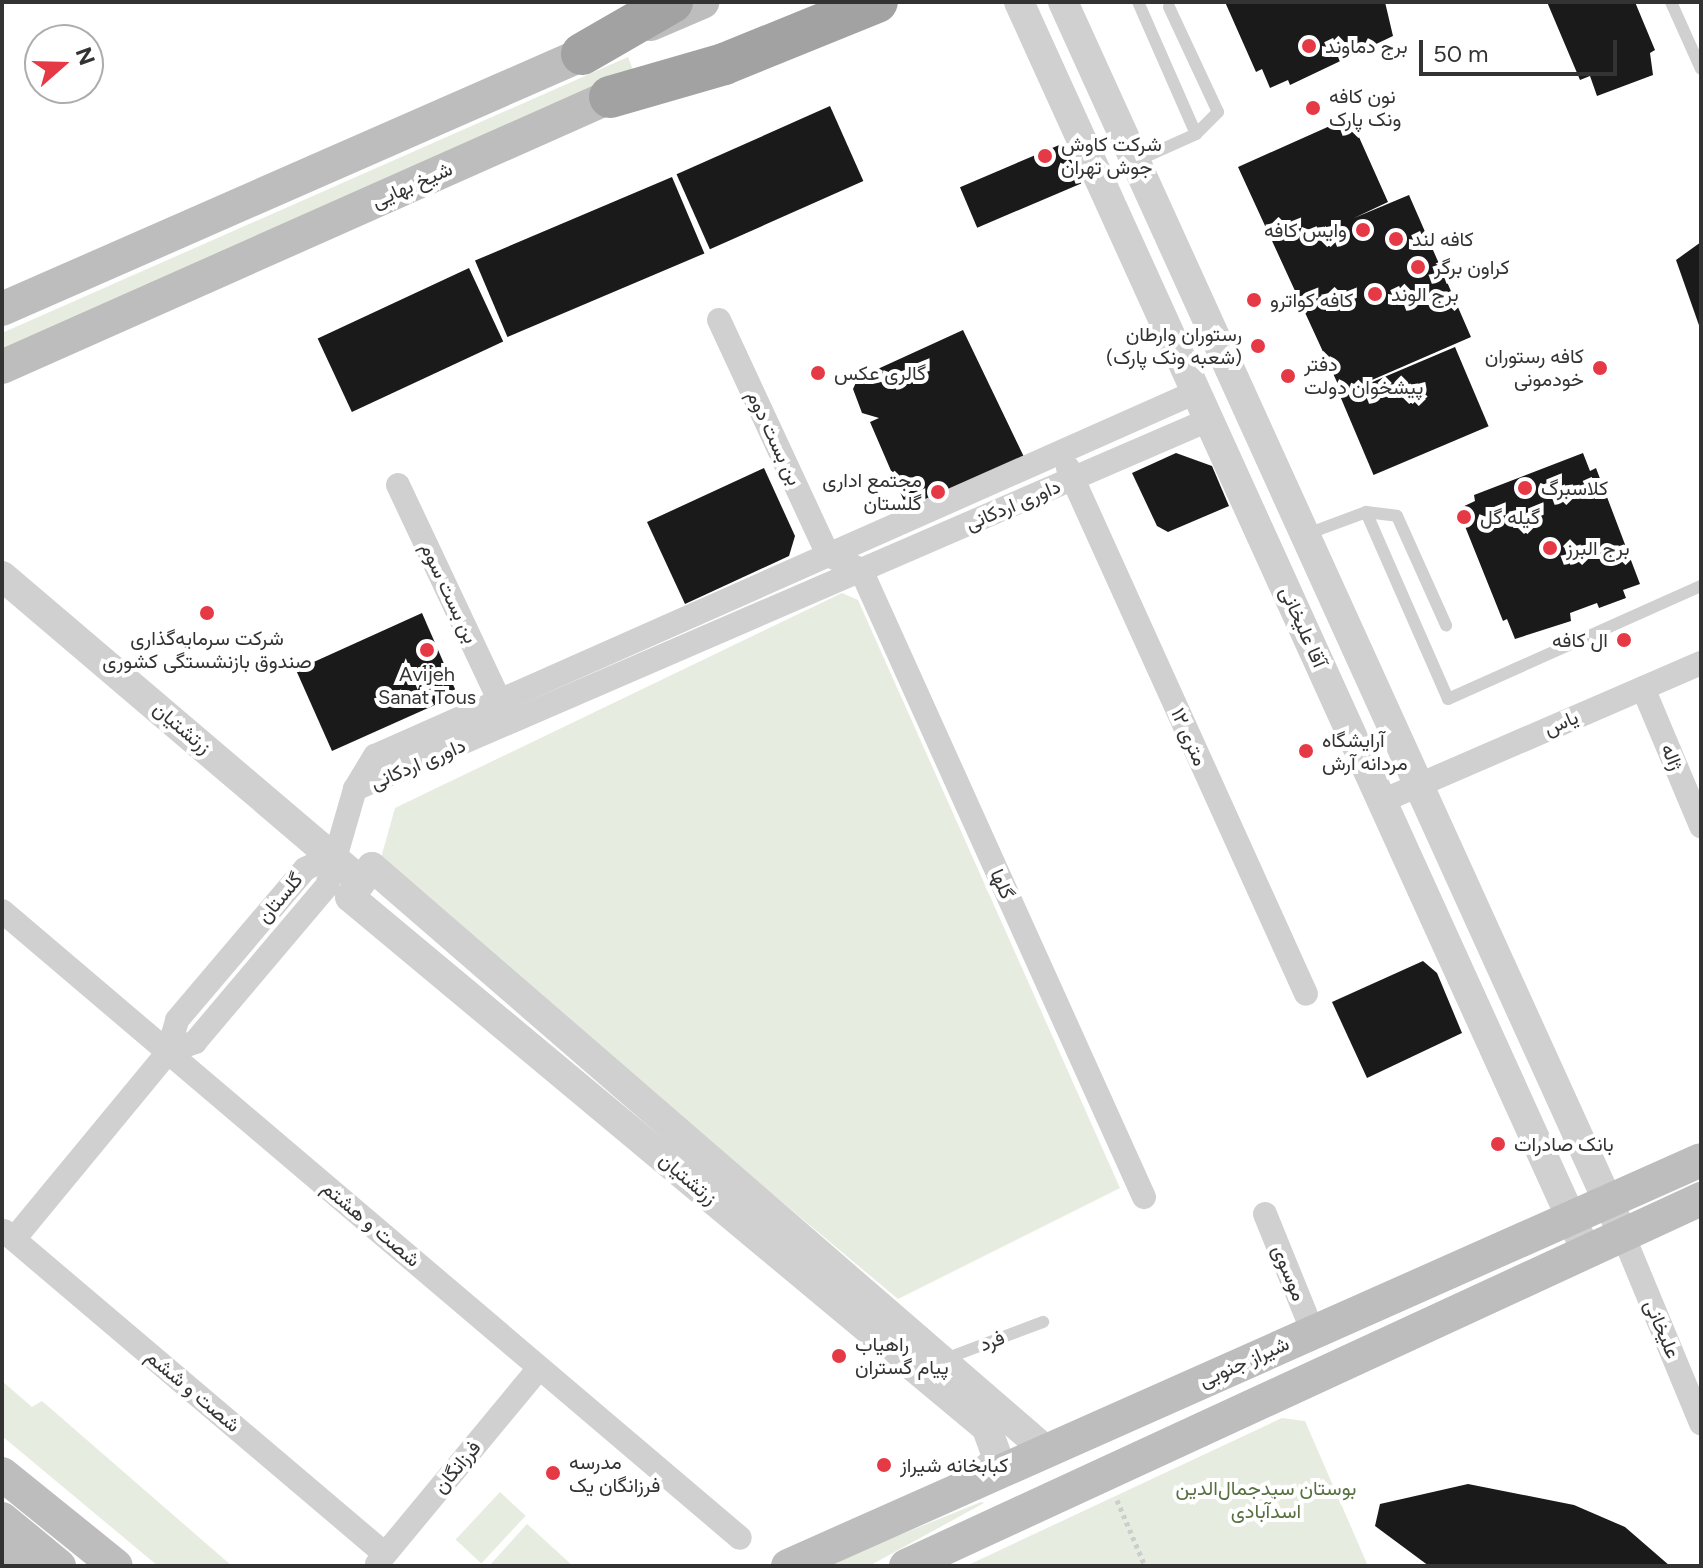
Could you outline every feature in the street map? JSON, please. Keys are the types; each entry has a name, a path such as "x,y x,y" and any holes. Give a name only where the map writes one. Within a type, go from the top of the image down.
{"highway":[{"path":"582,54 672,2"},
{"path":"610,97 724,64 877,2"}],"main road":[{"path":"2,309 702,2"},
{"name":"شیخ بهایی","path":"2,367 822,2"},
{"name":"شیراز جنوبی","path":"788,1566 1044,1449 1701,1160"},
{"path":"911,1565 1701,1199"},
{"path":"2,1474 116,1566"},
{"path":"2,1519 59,1566"},
{"path":"2,1554 16,1566"}],"street":[{"name":"آقا علیخانی","path":"1019,2 1587,1253"},
{"name":"آقا علیخانی","path":"1063,2 1421,783 1623,1235"},
{"path":"1075,126 1112,109"},
{"name":"بن بست دوم","path":"719,320 828,555"},
{"path":"1196,392 1234,375"},
{"name":"داوری اردکانی","path":"505,712 828,555 1196,392"},
{"path":"1208,420 1247,402"},
{"name":"داوری اردکانی","path":"334,855 355,789 375,756 505,712 861,570 1208,420"},
{"name":"۱۲ متری","path":"1061,452 1306,994"},
{"name":"بن بست سوم","path":"398,485 505,712"},
{"path":"828,555 861,570"},
{"name":"گلها","path":"861,570 1144,1197"},
{"name":"زرتشتیان","path":"2,576 361,881"},
{"name":"یاس","path":"1382,801 1701,663"},
{"name":"ژاله","path":"1643,688 1701,826"},
{"name":"گلستان","path":"8,1234 168,1052 187,1008 305,869 334,855"},
{"name":"زرتشتیان","path":"970,1483 998,1459 987,1428 350,897 372,867 1044,1449"},
{"name":"شصت و هشتم","path":"2,911 740,1538"},
{"name":"موسوی","path":"1265,1214 1313,1332"},
{"name":"شصت و ششم","path":"8,1234 380,1560"},
{"name":"علیخانی","path":"1623,1235 1701,1423"},
{"name":"فرزانگان","path":"380,1560 539,1368"}],"lane":[{"path":"1138,2 1196,134"},
{"path":"1671,2 1701,69"},
{"path":"1136,161 1196,134 1218,112 1169,7"},
{"path":"1307,534 1366,512 1397,516 1446,625"},
{"path":"1366,512 1448,699 1701,586"},
{"name":"فرد","path":"942,1360 1043,1322"}],"path":[{"path":"1117,1500 1145,1566"}],"green space":[{"path":"628,57 633,70 2,357 2,333"},
{"path":"842,593 858,600 1120,1188 898,1299 379,865 395,808"},
{"path":"2,1381 32,1407 42,1401 232,1566 158,1566 2,1436"},
{"name":"بوستان سیدجمال‌الدین اسدآبادی","path":"1282,1418 1305,1421 1368,1566 966,1566"},
{"path":"500,1492 526,1516 481,1563 456,1540"},
{"path":"981,1502 984,1503 869,1566 823,1566"},
{"path":"527,1524 573,1566 489,1566"}],"building":[{"name":"برج دماوند","path":"1225,2 1385,2 1393,36 1290,85 1288,80 1270,88 1262,69 1256,72"},
{"path":"1547,2 1635,2 1655,50 1650,53 1653,75 1597,96 1590,76 1580,80"},
{"path":"830,106 863,181 710,249 677,174"},
{"name":"برج الوند","path":"1350,117 1388,202 1354,218 1409,195 1471,337 1342,393 1238,167"},
{"path":"1064,143 1081,184 977,228 960,187"},
{"path":"672,177 704,253 507,337 475,261"},
{"path":"1701,242 1701,331 1676,260"},
{"path":"469,268 503,341 352,412 318,339"},
{"path":"963,330 1024,457 907,508 870,422 879,418 862,413 853,389 858,378"},
{"path":"1455,347 1489,426 1374,475 1340,396"},
{"path":"1176,453 1212,466 1229,506 1168,532 1157,526 1132,473"},
{"name":"برج البرز","path":"1583,453 1590,471 1596,468 1640,584 1623,590 1626,598 1599,608 1597,603 1570,613 1571,621 1515,639 1507,619 1503,621 1458,509 1475,501 1474,495"},
{"path":"764,468 795,536 789,556 685,604 647,522"},
{"path":"422,613 455,689 446,700 332,751 296,670"},
{"path":"1423,961 1437,973 1462,1033 1367,1078 1332,1002"},
{"path":"1468,1484 1574,1505 1625,1527 1670,1566 1429,1566 1375,1526 1380,1504"}],"place":[{"name":"برج دماوند","path":"1309,46"},
{"name":"نون کافه ونک پارک","path":"1313,108"},
{"name":"شرکت کاوش جوش تهران","path":"1045,156"},
{"name":"وایس کافه","path":"1363,230"},
{"name":"کافه لند","path":"1396,239"},
{"name":"کراون برگر","path":"1418,267"},
{"name":"برج الوند","path":"1375,294"},
{"name":"کافه کواترو","path":"1254,300"},
{"name":"رستوران وارطان (شعبه ونک پارک)","path":"1258,346"},
{"name":"کافه رستوران خودمونی","path":"1600,368"},
{"name":"گالری عکس","path":"818,373"},
{"name":"دفتر پیشخوان دولت","path":"1288,376"},
{"name":"کلاسبرگ","path":"1525,488"},
{"name":"مجتمع اداری گلستان","path":"938,492"},
{"name":"گیله گل","path":"1464,517"},
{"name":"برج البرز","path":"1550,548"},
{"name":"شرکت سرمایه‌گذاری صندوق بازنشستگی کشوری","path":"207,613"},
{"name":"ال کافه","path":"1624,640"},
{"name":"Avijeh Sanat Tous","path":"427,650"},
{"name":"آرایشگاه مردانه آرش","path":"1306,751"},
{"name":"بانک صادرات","path":"1498,1144"},
{"name":"راهیاب پیام گستران","path":"839,1356"},
{"name":"کبابخانه شیراز","path":"884,1465"},
{"name":"مدرسه فرزانگان یک","path":"553,1473"}]}
